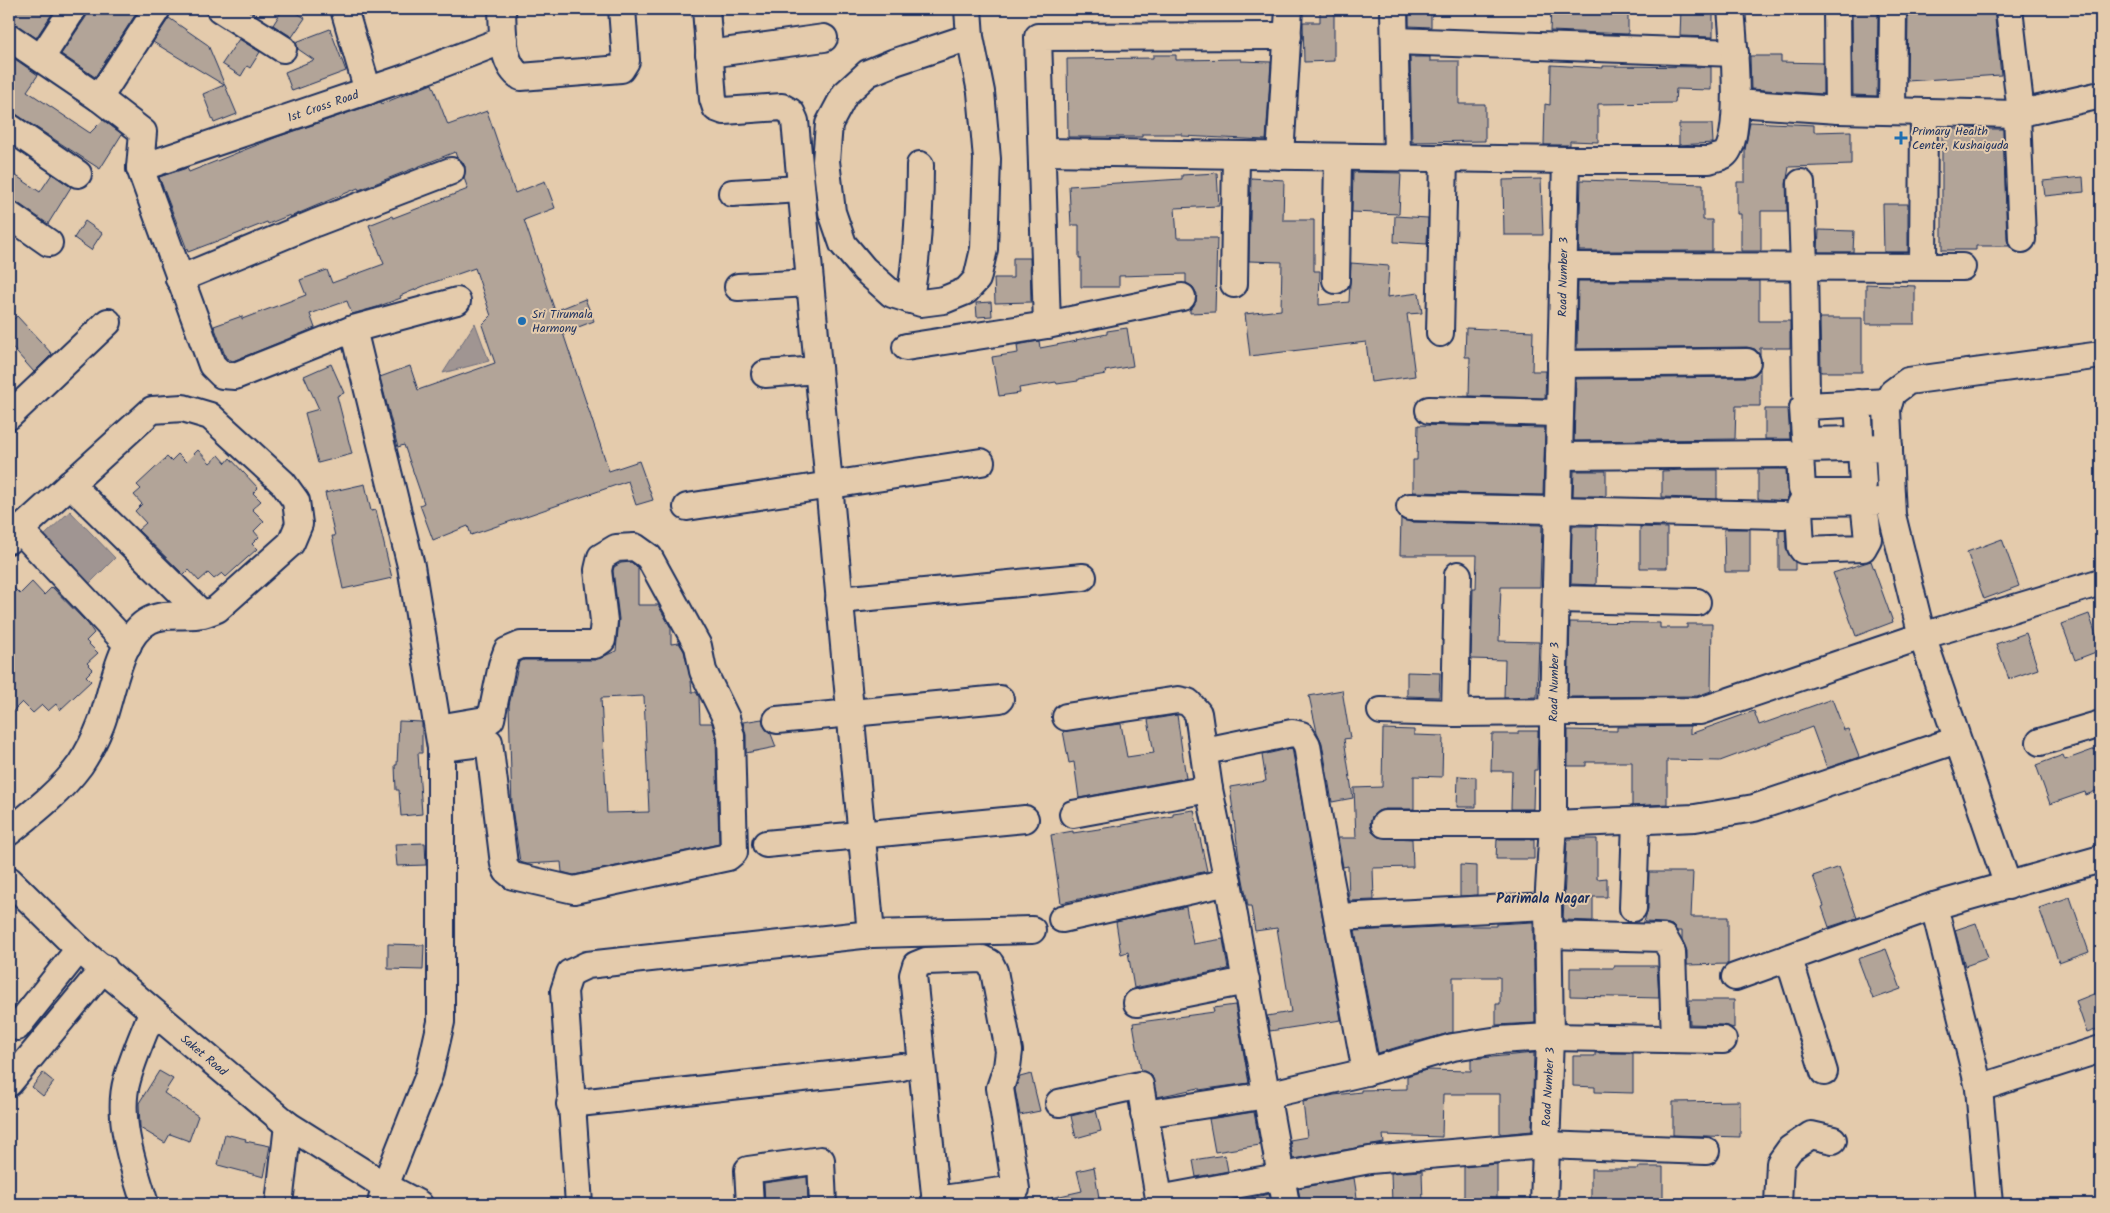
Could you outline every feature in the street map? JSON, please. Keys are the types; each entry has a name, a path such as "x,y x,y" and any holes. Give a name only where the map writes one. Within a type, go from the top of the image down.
{"street":[{"path":"41,58 72,9"},
{"path":"99,98 157,9"},
{"path":"220,9 283,50"},
{"path":"344,9 368,91"},
{"path":"502,9 504,40 513,73 521,77 621,69 626,61 622,9"},
{"path":"706,9 713,99 716,108 724,111 782,107 791,112 795,121 871,934"},
{"path":"968,9 970,37 981,92 988,159 984,249 977,279 966,290 944,300 920,303 892,294 864,268 843,244 832,212 827,169 829,124 844,94 868,73 970,37"},
{"path":"1280,156 1289,9"},
{"path":"1394,9 1397,157"},
{"path":"1043,152 1566,160 1709,160 1725,155 1733,143 1736,103 1735,53 1731,9"},
{"path":"1837,9 1838,110"},
{"path":"1892,111 1893,9"},
{"path":"2009,9 2019,113 2022,239"},
{"path":"1048,324 1038,37 1288,36"},
{"path":"9,37 99,98 143,132 140,168 212,365 222,375 235,376 353,329 457,301"},
{"path":"709,54 824,38"},
{"name":"1st Cross Road","path":"140,168 408,77 504,40"},
{"path":"1395,41 1735,53"},
{"path":"1736,103 1838,110 2019,113 2101,95"},
{"path":"1923,266 1924,112"},
{"path":"9,127 78,174"},
{"path":"1234,284 1236,155"},
{"path":"1336,280 1338,157"},
{"path":"1440,333 1444,158"},
{"name":"Road Number 3","path":"1544,1204 1550,1037 1548,906 1553,824 1553,712 1566,160"},
{"path":"910,300 918,237 920,165"},
{"path":"179,279 315,223 451,171"},
{"path":"1801,183 1806,394"},
{"path":"732,193 801,189"},
{"path":"9,215 49,243"},
{"path":"1563,266 1962,267"},
{"path":"738,287 810,283"},
{"path":"906,347 1048,324 1182,297"},
{"path":"9,416 108,322"},
{"path":"353,329 411,566 439,738 440,1022 429,1076 383,1195"},
{"path":"2008,886 1922,636 1892,515 1887,409 1892,393 1908,381 2101,355"},
{"path":"1561,364 1747,362"},
{"path":"765,374 818,370"},
{"path":"1858,403 1890,402"},
{"path":"9,832 44,804 80,764 101,724 111,687 128,645 137,630 150,620 202,614 217,609 291,544 299,524 296,501 283,483 210,416 184,408 152,410 14,535 128,645"},
{"path":"1429,410 1560,413"},
{"path":"1861,449 1889,448"},
{"path":"1559,456 1789,454"},
{"path":"687,507 981,462"},
{"path":"70,484 202,614"},
{"path":"1864,502 1891,501"},
{"path":"1410,507 1782,515"},
{"path":"635,547 649,557 698,646 703,670 726,718 731,736 734,852 728,857 574,890 513,876 507,871 504,864 490,730 502,664 507,651 521,645 596,645 602,640 604,621 598,570 601,557 616,548 635,547"},
{"path":"1455,713 1458,575"},
{"path":"839,600 1083,577"},
{"path":"1381,711 1455,713 1700,711 1922,636 2101,582"},
{"path":"1556,599 1697,602"},
{"path":"777,720 1000,699"},
{"path":"1066,717 1178,700 1188,702 1198,713 1209,789 1228,882 1286,1204"},
{"path":"2040,742 2101,724"},
{"path":"439,738 490,730"},
{"path":"1205,751 1292,733 1301,735 1307,746 1366,1072"},
{"path":"1385,824 1553,824 1695,818 1754,808 1957,740"},
{"path":"1073,814 1209,789"},
{"path":"766,844 862,833 1025,819"},
{"path":"1633,908 1636,821"},
{"path":"1735,977 1934,906 2101,860"},
{"name":"Saket Road","path":"9,880 79,949 104,968 152,1012 288,1125 383,1195 419,1204"},
{"path":"1062,919 1228,882"},
{"path":"1338,917 1548,906"},
{"path":"1934,906 1979,1088 1990,1189 1989,1204"},
{"path":"579,1204 570,1104 564,991 570,973 587,965 871,934 1032,930"},
{"path":"1549,935 1664,938 1672,952 1675,1039"},
{"path":"17,1027 79,949"},
{"path":"1789,958 1824,1072"},
{"path":"982,959 990,963 994,971 1009,1051 1007,1067 1000,1088 1016,1189 935,1202 913,975 916,965 926,961 982,959"},
{"path":"9,1083 104,968"},
{"path":"1137,1003 1246,981"},
{"path":"145,1204 133,1163 124,1117 126,1082 152,1012"},
{"path":"1144,1114 1267,1095 1366,1072 1453,1047 1499,1040 1550,1037 1723,1040"},
{"path":"1979,1088 2101,1049"},
{"path":"570,1104 902,1067"},
{"path":"1059,1104 1140,1085 1160,1202 1280,1175 1370,1160 1546,1145 1706,1151"},
{"path":"279,1204 288,1125"},
{"path":"1778,1204 1780,1164 1790,1149 1811,1135 1833,1140"},
{"path":"750,1204 748,1170 821,1160 823,1204"}],"shaded area":[{"path":"475,323 489,361 443,373"},
{"path":"70,511 115,558 88,585 43,537"}],"building":[{"path":"9,9 55,9 36,38 9,22"},
{"path":"88,9 139,9 95,77 61,54 86,17"},
{"path":"283,9 291,9 305,18 292,37 273,25"},
{"path":"1320,9 1334,9 1334,61 1304,62 1303,22 1320,22"},
{"path":"1409,9 1431,9 1431,27 1409,26"},
{"path":"1551,9 1628,9 1628,34 1550,31"},
{"path":"1681,9 1713,9 1713,37 1680,36"},
{"path":"1852,9 1878,9 1877,96 1853,95"},
{"path":"1967,9 1994,9 2001,75 1907,81 1908,16"},
{"path":"169,18 208,45 237,114 214,123 203,94 224,85 153,42"},
{"path":"330,29 346,71 292,91 285,72 314,60 298,49 296,42"},
{"path":"239,39 260,52 250,68 247,66 241,76 222,64"},
{"path":"9,55 38,75 27,91 90,133 103,120 122,134 100,169 17,115 9,112"},
{"path":"1153,55 1176,55 1176,60 1241,59 1241,61 1271,62 1266,140 1182,136 1182,134 1142,134 1142,137 1068,137 1067,59 1153,58"},
{"path":"1750,56 1781,56 1781,62 1823,63 1823,94 1751,89"},
{"path":"1410,57 1430,57 1430,61 1459,61 1459,104 1485,104 1485,141 1412,142"},
{"path":"1551,65 1603,68 1603,66 1711,67 1711,90 1676,89 1675,103 1598,104 1598,142 1570,141 1570,145 1544,145 1545,104 1550,105"},
{"path":"432,84 448,125 487,111 515,193 545,181 555,208 524,220 555,311 585,299 594,321 563,333 609,471 639,461 653,500 636,505 628,481 471,535 468,526 433,540 420,505 424,503 404,445 398,447 397,444 380,377 410,366 418,390 495,363 482,325 491,316 475,268 426,285 400,296 401,298 377,307 352,314 347,301 310,314 315,328 233,361 226,358 214,326 242,316 242,319 306,295 300,280 327,270 332,283 384,264 369,225 392,216 393,218 468,189 464,178 465,166 457,158 455,152 359,190 358,188 290,217 290,215 268,224 267,222 188,252 159,177 187,168 189,172 277,137 380,102 381,104"},
{"path":"1750,122 1814,125 1814,132 1851,131 1851,165 1789,167 1786,184 1787,211 1761,211 1761,251 1741,251 1741,214 1737,214 1737,182 1745,182 1745,150"},
{"path":"1679,124 1712,124 1713,143 1679,145"},
{"path":"1942,129 2003,129 2007,240 2009,246 1976,246 1976,250 1942,250"},
{"path":"9,171 40,192 52,174 71,187 48,224 18,203 9,200"},
{"path":"1353,172 1401,173 1399,214 1352,212"},
{"path":"1217,173 1219,206 1175,208 1177,238 1217,238 1215,312 1190,313 1190,309 1196,302 1197,294 1193,287 1186,283 1186,274 1119,276 1119,287 1081,287 1079,225 1071,225 1069,186 1182,179 1182,175"},
{"path":"2083,177 2084,192 2045,196 2043,181"},
{"path":"1251,178 1284,180 1283,220 1314,220 1314,271 1320,271 1319,305 1349,302 1351,263 1389,266 1387,297 1419,293 1422,313 1407,314 1415,376 1371,382 1366,342 1250,356 1245,314 1281,310 1282,262 1249,261"},
{"path":"1541,179 1543,235 1504,235 1503,180"},
{"path":"1581,180 1703,184 1703,220 1712,220 1712,251 1579,251"},
{"path":"1883,204 1908,204 1908,252 1884,252"},
{"path":"1395,216 1428,218 1427,244 1394,242"},
{"path":"85,221 102,233 91,250 74,238"},
{"path":"1819,230 1854,231 1853,252 1818,252"},
{"path":"1013,258 1030,258 1031,302 995,303 994,278 1013,278"},
{"path":"1578,281 1759,281 1759,321 1790,321 1790,348 1760,348 1760,356 1755,349 1747,347 1577,349"},
{"path":"1866,284 1915,286 1915,324 1866,324"},
{"path":"991,302 992,316 977,317 976,303"},
{"path":"17,316 52,354 34,372 9,344 9,324"},
{"path":"1820,318 1862,318 1862,372 1821,372"},
{"path":"1127,328 1133,366 1105,371 1106,374 1078,379 1078,381 1057,384 1056,382 1019,388 1020,393 999,396 992,357 1018,353 1017,345 1039,341 1040,348 1107,334 1107,331"},
{"path":"1466,328 1533,331 1532,371 1546,371 1545,398 1469,396 1470,357 1465,357"},
{"path":"331,364 344,393 337,396 352,454 318,463 305,413 319,409 304,376"},
{"path":"1760,369 1760,406 1736,406 1735,439 1574,441 1576,379 1747,377 1755,375"},
{"path":"1765,409 1788,409 1790,439 1765,439"},
{"path":"1418,425 1545,428 1543,495 1413,492 1413,460 1417,460"},
{"path":"198,450 210,463 219,455 226,463 230,458 258,488 253,493 261,501 252,509 264,521 254,531 259,537 252,544 257,549 226,577 222,573 214,579 208,573 199,581 189,570 184,575 138,530 146,523 135,511 142,504 134,495 141,489 137,485 167,457 171,461 178,454 186,462"},
{"path":"1758,469 1786,469 1789,495 1786,501 1758,499"},
{"path":"1717,470 1717,499 1662,497 1662,471"},
{"path":"1574,471 1606,471 1606,496 1573,496"},
{"path":"365,484 371,511 376,510 392,578 343,589 332,536 335,536 325,493"},
{"path":"1401,518 1410,522 1542,525 1540,587 1501,587 1499,641 1539,642 1537,697 1504,698 1505,660 1471,659 1473,589 1476,589 1477,555 1400,555"},
{"path":"1572,526 1597,526 1596,585 1571,584"},
{"path":"1640,527 1667,528 1667,568 1640,568"},
{"path":"1724,529 1750,529 1750,572 1725,572"},
{"path":"1785,529 1786,548 1795,562 1795,570 1779,570 1779,530"},
{"path":"2002,539 2019,586 1984,599 1967,552"},
{"path":"1871,561 1893,622 1856,636 1833,573"},
{"path":"631,562 638,568 638,605 658,605 671,628 671,644 679,643 684,651 692,692 696,692 699,697 700,723 712,723 716,738 719,844 574,875 562,872 561,862 527,864 520,862 512,808 509,705 519,662 524,660 595,660 616,651 619,619 613,571 614,567 621,563","holes":["644,696 649,812 607,813 601,698"]},
{"path":"32,582 44,595 52,587 88,624 94,633 86,641 98,653 87,663 93,669 86,676 91,681 60,710 56,704 48,711 42,705 33,713 22,702 9,715 9,583 20,594"},
{"path":"2089,614 2101,650 2075,660 2062,624"},
{"path":"1570,622 1660,623 1660,628 1687,628 1687,624 1712,624 1711,691 1697,696 1568,697"},
{"path":"2026,633 2038,669 2009,679 1996,644"},
{"path":"1407,672 1440,673 1439,697 1407,696"},
{"path":"1342,690 1350,738 1344,739 1353,798 1332,802 1322,743 1317,732 1309,696"},
{"path":"1832,699 1844,730 1848,729 1859,757 1827,768 1812,727 1720,761 1667,760 1667,804 1632,806 1632,762 1586,762 1586,766 1568,766 1568,730 1617,731 1617,727 1690,726 1690,734 1754,711 1759,725"},
{"path":"1177,715 1186,778 1079,798 1074,762 1069,763 1063,731 1121,724 1127,757 1154,753 1148,720"},
{"path":"762,719 776,747 746,753 746,735 743,722"},
{"path":"399,721 422,722 422,753 418,753 422,814 401,816 399,790 396,790 395,765 397,765"},
{"path":"1383,729 1414,730 1414,735 1443,736 1442,777 1414,776 1414,809 1385,809 1378,811 1372,816 1370,824 1372,832 1378,837 1412,839 1413,867 1373,868 1374,900 1349,901 1348,866 1343,867 1338,838 1356,838 1354,788 1382,787"},
{"path":"1518,731 1538,731 1533,809 1511,809 1512,771 1491,771 1492,734 1518,734"},
{"path":"2101,747 2101,789 2086,795 2085,792 2050,804 2036,765 2063,755 2065,760"},
{"path":"1292,748 1341,1020 1270,1031 1267,1016 1291,1012 1277,928 1255,931 1251,906 1248,906 1239,859 1230,787 1266,781 1262,755"},
{"path":"1458,776 1476,777 1476,807 1457,807"},
{"path":"1194,810 1207,871 1061,903 1051,835 1118,826 1173,816 1173,813"},
{"path":"1497,839 1534,839 1534,859 1496,859"},
{"path":"1567,839 1597,839 1597,879 1607,878 1607,897 1593,897 1593,921 1563,920"},
{"path":"425,843 426,865 397,866 395,844"},
{"path":"1460,865 1477,866 1477,895 1460,896"},
{"path":"1839,867 1857,918 1829,927 1822,907 1824,906 1813,876"},
{"path":"1649,872 1693,872 1691,917 1728,917 1728,964 1687,965 1687,951 1682,939 1682,931 1677,931 1672,925 1665,923 1644,922 1648,909"},
{"path":"2070,897 2089,952 2059,963 2039,908"},
{"path":"1186,907 1193,944 1223,939 1228,969 1134,988 1128,952 1121,954 1116,922"},
{"path":"1533,922 1535,1023 1496,1025 1496,1004 1500,1004 1500,977 1453,977 1453,1032 1419,1041 1411,1041 1411,1043 1378,1053 1355,931 1496,926 1496,924"},
{"path":"1976,923 1988,958 1965,966 1955,930"},
{"path":"388,944 424,945 423,970 388,969"},
{"path":"1886,949 1901,989 1873,999 1858,959"},
{"path":"1614,966 1657,966 1659,998 1570,996 1570,968 1614,968"},
{"path":"2101,991 2101,1028 2087,1033 2076,1001"},
{"path":"1689,1000 1734,1000 1734,1028 1723,1025 1690,1024"},
{"path":"1235,1005 1249,1083 1199,1090 1199,1088 1157,1097 1152,1076 1141,1071 1133,1023 1214,1012 1213,1008"},
{"path":"1534,1053 1532,1131 1500,1134 1500,1094 1443,1094 1442,1137 1383,1135 1384,1143 1293,1159 1290,1140 1307,1137 1303,1102 1334,1095 1361,1092 1361,1090 1407,1089 1407,1076 1426,1070 1471,1071 1471,1059"},
{"path":"1595,1053 1633,1053 1633,1093 1595,1092 1595,1087 1573,1086 1573,1056 1595,1056"},
{"path":"159,1071 173,1079 164,1093 198,1116 189,1141 170,1134 165,1143 140,1128 139,1103"},
{"path":"43,1073 54,1082 43,1096 32,1087"},
{"path":"1031,1074 1040,1111 1020,1115 1015,1089 1020,1077"},
{"path":"1740,1101 1740,1137 1673,1135 1673,1102"},
{"path":"1096,1110 1101,1131 1076,1138 1071,1116"},
{"path":"1254,1112 1260,1145 1215,1152 1209,1119"},
{"path":"225,1134 246,1139 245,1141 270,1146 264,1177 218,1165"},
{"path":"1225,1155 1228,1171 1196,1177 1193,1160"},
{"path":"1497,1164 1497,1204 1464,1204 1464,1167"},
{"path":"1094,1167 1100,1204 1052,1204 1051,1198 1082,1191 1077,1171"},
{"path":"1638,1167 1663,1167 1663,1204 1591,1204 1591,1169 1638,1169"},
{"path":"1422,1171 1423,1204 1392,1204 1391,1173"},
{"path":"807,1177 808,1204 765,1204 764,1183"},
{"path":"1354,1178 1358,1204 1301,1204 1298,1188"},
{"path":"1269,1194 1271,1204 1248,1204 1247,1199"}],"place":[{"name":"Primary Health Center, Kushaiguda","path":"1901,138"},
{"name":"Sri Tirumala Harmony","path":"522,321"}],"district":[{"name":"Parimala Nagar","path":"1543,898"}]}
